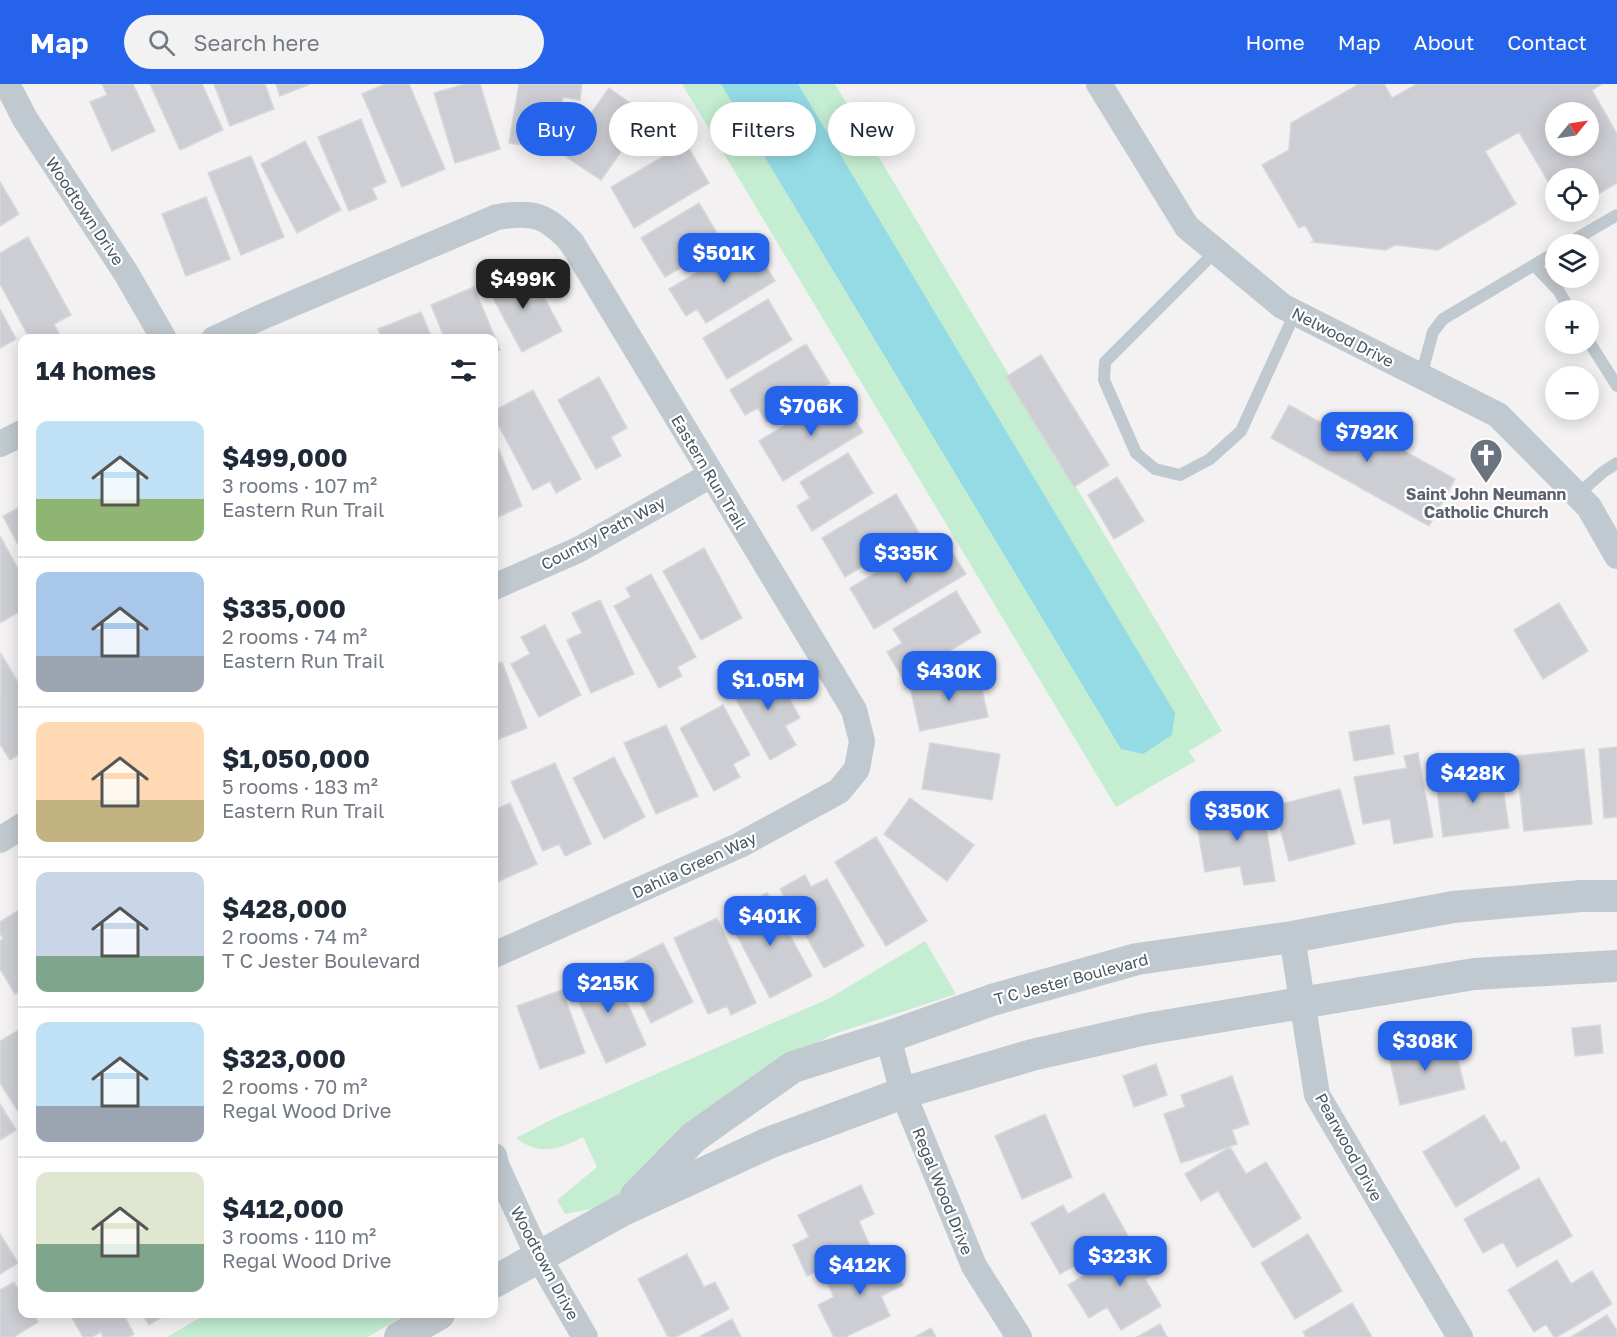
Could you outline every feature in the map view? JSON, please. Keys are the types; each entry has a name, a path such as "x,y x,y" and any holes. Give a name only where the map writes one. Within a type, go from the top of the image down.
{"street":[{"name":"Woodtown Drive","path":"7,84 25,119 126,273 161,334"},
{"name":"Nelwood Drive","path":"1099,84 1187,227 1282,306 1498,414 1589,507 1617,555"},
{"name":"Eastern Run Trail","path":"225,334 497,217 522,213 538,217 557,226 572,243 854,710 862,741"},
{"path":"0,444 18,435"},
{"name":"Country Path Way","path":"498,585 578,550 711,475"},
{"name":"Dahlia Green Way","path":"498,953 740,845 840,791 857,769 862,741"},
{"path":"0,840 18,829"},
{"name":"T C Jester Boulevard","path":"621,1211 694,1137 793,1067 993,1000 1137,959 1292,938 1453,906 1617,896"},
{"name":"Pearwood Drive","path":"1292,938 1317,1095 1460,1337"},
{"name":"T C Jester Boulevard","path":"498,1280 621,1211 771,1142 903,1093 1032,1055 1135,1032 1474,974 1617,966"},
{"name":"Regal Wood Drive","path":"888,1037 903,1093 974,1266 1018,1337"},
{"name":"Woodtown Drive","path":"498,1169 538,1256 585,1337"},
{"path":"400,1337 433,1318"}],"lane":[{"path":"1584,234 1617,214"},
{"path":"1216,251 1105,362 1104,380 1136,453 1155,469 1180,475 1210,459 1241,431 1295,313"},
{"path":"1420,376 1433,332 1443,319 1545,258"},
{"path":"1534,265 1558,290 1564,300"},
{"path":"1597,354 1617,386"},
{"path":"1577,495 1617,463"}],"green space":[{"path":"682,84 835,84 846,102 828,102 828,156 878,156 1222,731 1189,751 1195,761 1116,807 725,156 816,156 816,102 710,102 710,131 698,111 698,102 693,102"},
{"path":"925,941 956,994 831,1035 784,1062 616,1197 600,1207 565,1214 557,1200 597,1167 583,1137 549,1149 533,1147 516,1138 555,1118 828,999"},
{"path":"199,1318 399,1318 368,1337 167,1337"}],"water":[{"path":"721,84 798,84 809,102 732,102"},
{"path":"816,114 828,134 828,156 841,156 1175,713 1172,735 1143,754 1121,749 764,156 816,156"}],"building":[{"path":"102,84 133,84 155,131 112,151 90,102 107,95"},
{"path":"150,84 202,84 223,130 180,150"},
{"path":"214,84 265,84 274,109 230,126"},
{"path":"276,84 310,84 280,96"},
{"path":"385,84 409,84 445,169 402,187 362,94"},
{"path":"465,84 480,84 500,149 455,163 434,93"},
{"path":"519,84 582,84 580,100 563,97 562,102 516,102 516,144 509,143"},
{"path":"1359,84 1384,84 1392,98 1417,84 1602,84 1592,90 1599,102 1545,102 1545,156 1599,156 1599,102 1617,134 1617,183 1599,194 1599,168 1545,168 1545,176 1519,132 1485,151 1516,204 1438,250 1395,245 1386,250 1312,242 1314,241 1305,225 1299,228 1262,165 1289,150 1291,123"},
{"path":"609,88 629,102 609,102 609,156 618,156 601,180 565,156 597,156 597,105"},
{"path":"361,119 386,182 372,188 377,199 349,211 318,137"},
{"path":"305,141 341,210 297,233 261,164"},
{"path":"251,156 284,237 241,255 208,173"},
{"path":"664,156 693,156 709,183 634,228 611,187"},
{"path":"0,182 19,214 0,226"},
{"path":"206,197 230,259 186,276 162,214"},
{"path":"699,203 723,243 665,277 641,238"},
{"path":"28,237 71,315 54,324 59,334 27,334 0,284 0,253"},
{"path":"751,241 775,281 706,323 697,309 686,316 669,289"},
{"path":"510,267 523,289 536,282 562,331 522,352 484,281"},
{"path":"474,287 493,334 443,334 431,305"},
{"path":"768,299 792,340 727,379 703,338"},
{"path":"0,309 16,339 0,348"},
{"path":"421,312 430,334 380,334 378,329"},
{"path":"806,344 830,383 766,422 758,408 745,415 730,390"},
{"path":"1041,355 1109,465 1074,487 1006,377"},
{"path":"599,377 627,428 611,437 621,456 596,469 558,400"},
{"path":"533,390 581,479 556,493 550,481 533,490 498,424 498,409"},
{"path":"838,393 863,432 783,481 759,441"},
{"path":"1289,405 1332,429 1339,415 1455,479 1429,526 1271,438"},
{"path":"498,448 522,506 498,517"},
{"path":"848,453 873,493 812,531 797,506 810,498 800,482"},
{"path":"1117,477 1144,521 1114,539 1088,495"},
{"path":"896,494 919,533 845,577 822,538"},
{"path":"18,508 18,544 3,516"},
{"path":"0,536 18,569 18,612 0,623"},
{"path":"929,541 940,560 952,552 966,574 874,629 850,588"},
{"path":"704,548 742,618 701,640 663,571"},
{"path":"651,574 696,657 677,667 682,676 659,688 614,606 631,597 626,588"},
{"path":"956,591 981,632 903,679 887,652 902,643 893,629"},
{"path":"600,600 634,674 591,693 567,640 582,633 572,613"},
{"path":"1559,603 1588,651 1543,679 1514,630"},
{"path":"545,625 581,695 539,717 511,664 530,654 521,637"},
{"path":"1,654 18,682 18,755 10,760 0,744"},
{"path":"502,662 527,728 498,739 498,664"},
{"path":"772,667 800,718 785,726 796,745 770,760 731,690"},
{"path":"978,672 988,717 920,731 910,687"},
{"path":"723,705 750,755 733,764 740,777 714,791 680,728"},
{"path":"666,725 698,796 656,814 624,743"},
{"path":"1389,725 1394,754 1354,761 1349,732"},
{"path":"930,743 1000,754 992,800 922,789"},
{"path":"1617,747 1617,817 1604,818 1599,749"},
{"path":"1584,749 1592,824 1524,831 1516,756"},
{"path":"1418,753 1433,837 1394,844 1390,819 1363,824 1354,777 1407,768 1404,756"},
{"path":"614,757 645,817 604,839 573,778"},
{"path":"555,763 591,844 565,856 559,844 543,851 511,782"},
{"path":"1500,767 1509,828 1443,837 1436,781 1474,777 1474,771"},
{"path":"1340,789 1355,844 1289,861 1274,806"},
{"path":"910,798 974,845 947,881 884,834"},
{"path":"510,803 537,864 498,882 498,808"},
{"path":"1262,803 1275,881 1244,885 1240,866 1205,872 1195,813"},
{"path":"876,837 927,921 886,946 835,862"},
{"path":"805,875 811,887 827,879 864,946 824,968 780,889"},
{"path":"767,893 812,976 770,998 731,924 749,914 745,905"},
{"path":"18,911 18,992 15,994 0,969 0,941 3,939 0,933 0,922"},
{"path":"717,918 756,1003 731,1015 727,1006 708,1014 674,938"},
{"path":"663,943 693,1002 651,1023 621,964"},
{"path":"611,966 646,1045 606,1063 571,984"},
{"path":"562,990 585,1053 540,1069 517,1006"},
{"path":"1600,1025 1603,1053 1575,1056 1572,1028"},
{"path":"18,1030 17,1110 0,1083 0,1041"},
{"path":"1413,1042 1415,1053 1454,1044 1465,1089 1400,1105 1387,1048"},
{"path":"1156,1064 1167,1095 1134,1107 1123,1076"},
{"path":"1232,1076 1249,1124 1232,1130 1237,1144 1181,1163 1164,1114 1185,1107 1181,1095"},
{"path":"0,1104 16,1130 0,1140"},
{"path":"1045,1114 1072,1177 1022,1199 995,1136"},
{"path":"1484,1115 1501,1143 1505,1141 1520,1168 1456,1207 1423,1152"},
{"path":"1230,1147 1246,1174 1266,1162 1301,1218 1253,1248 1218,1191 1201,1201 1185,1174"},
{"path":"1539,1178 1572,1236 1517,1267 1503,1242 1483,1253 1464,1219"},
{"path":"861,1185 874,1214 859,1221 870,1246 807,1276 793,1245 809,1237 798,1215"},
{"path":"1104,1193 1128,1236 1060,1274 1031,1223 1063,1205 1068,1214"},
{"path":"0,1234 18,1263 0,1274"},
{"path":"1308,1234 1342,1291 1295,1319 1261,1263"},
{"path":"1141,1241 1159,1271 1145,1279 1161,1306 1121,1330 1107,1307 1089,1318 1068,1285"},
{"path":"887,1251 903,1285 881,1296 890,1316 845,1337 834,1337 818,1305 834,1297 826,1280"},
{"path":"687,1254 704,1287 715,1282 729,1309 676,1337 668,1337 638,1279"},
{"path":"1557,1260 1571,1284 1592,1271 1612,1304 1554,1337 1546,1324 1534,1332 1508,1290"},
{"path":"14,1282 18,1289 18,1318 36,1318 38,1322 14,1337 0,1337 0,1290"},
{"path":"1352,1303 1372,1337 1306,1337 1303,1332"},
{"path":"1607,1315 1617,1331 1617,1337 1571,1337"},
{"path":"72,1318 125,1318 134,1334 129,1337 103,1337 101,1332 92,1337 83,1337"},
{"path":"145,1318 160,1318 149,1325"},
{"path":"732,1319 741,1337 699,1337"},
{"path":"1160,1324 1167,1337 1137,1337"},
{"path":"931,1328 936,1337 915,1337"}],"place":[{"name":"Saint John Neumann Catholic Church","path":"1486,484"}]}
